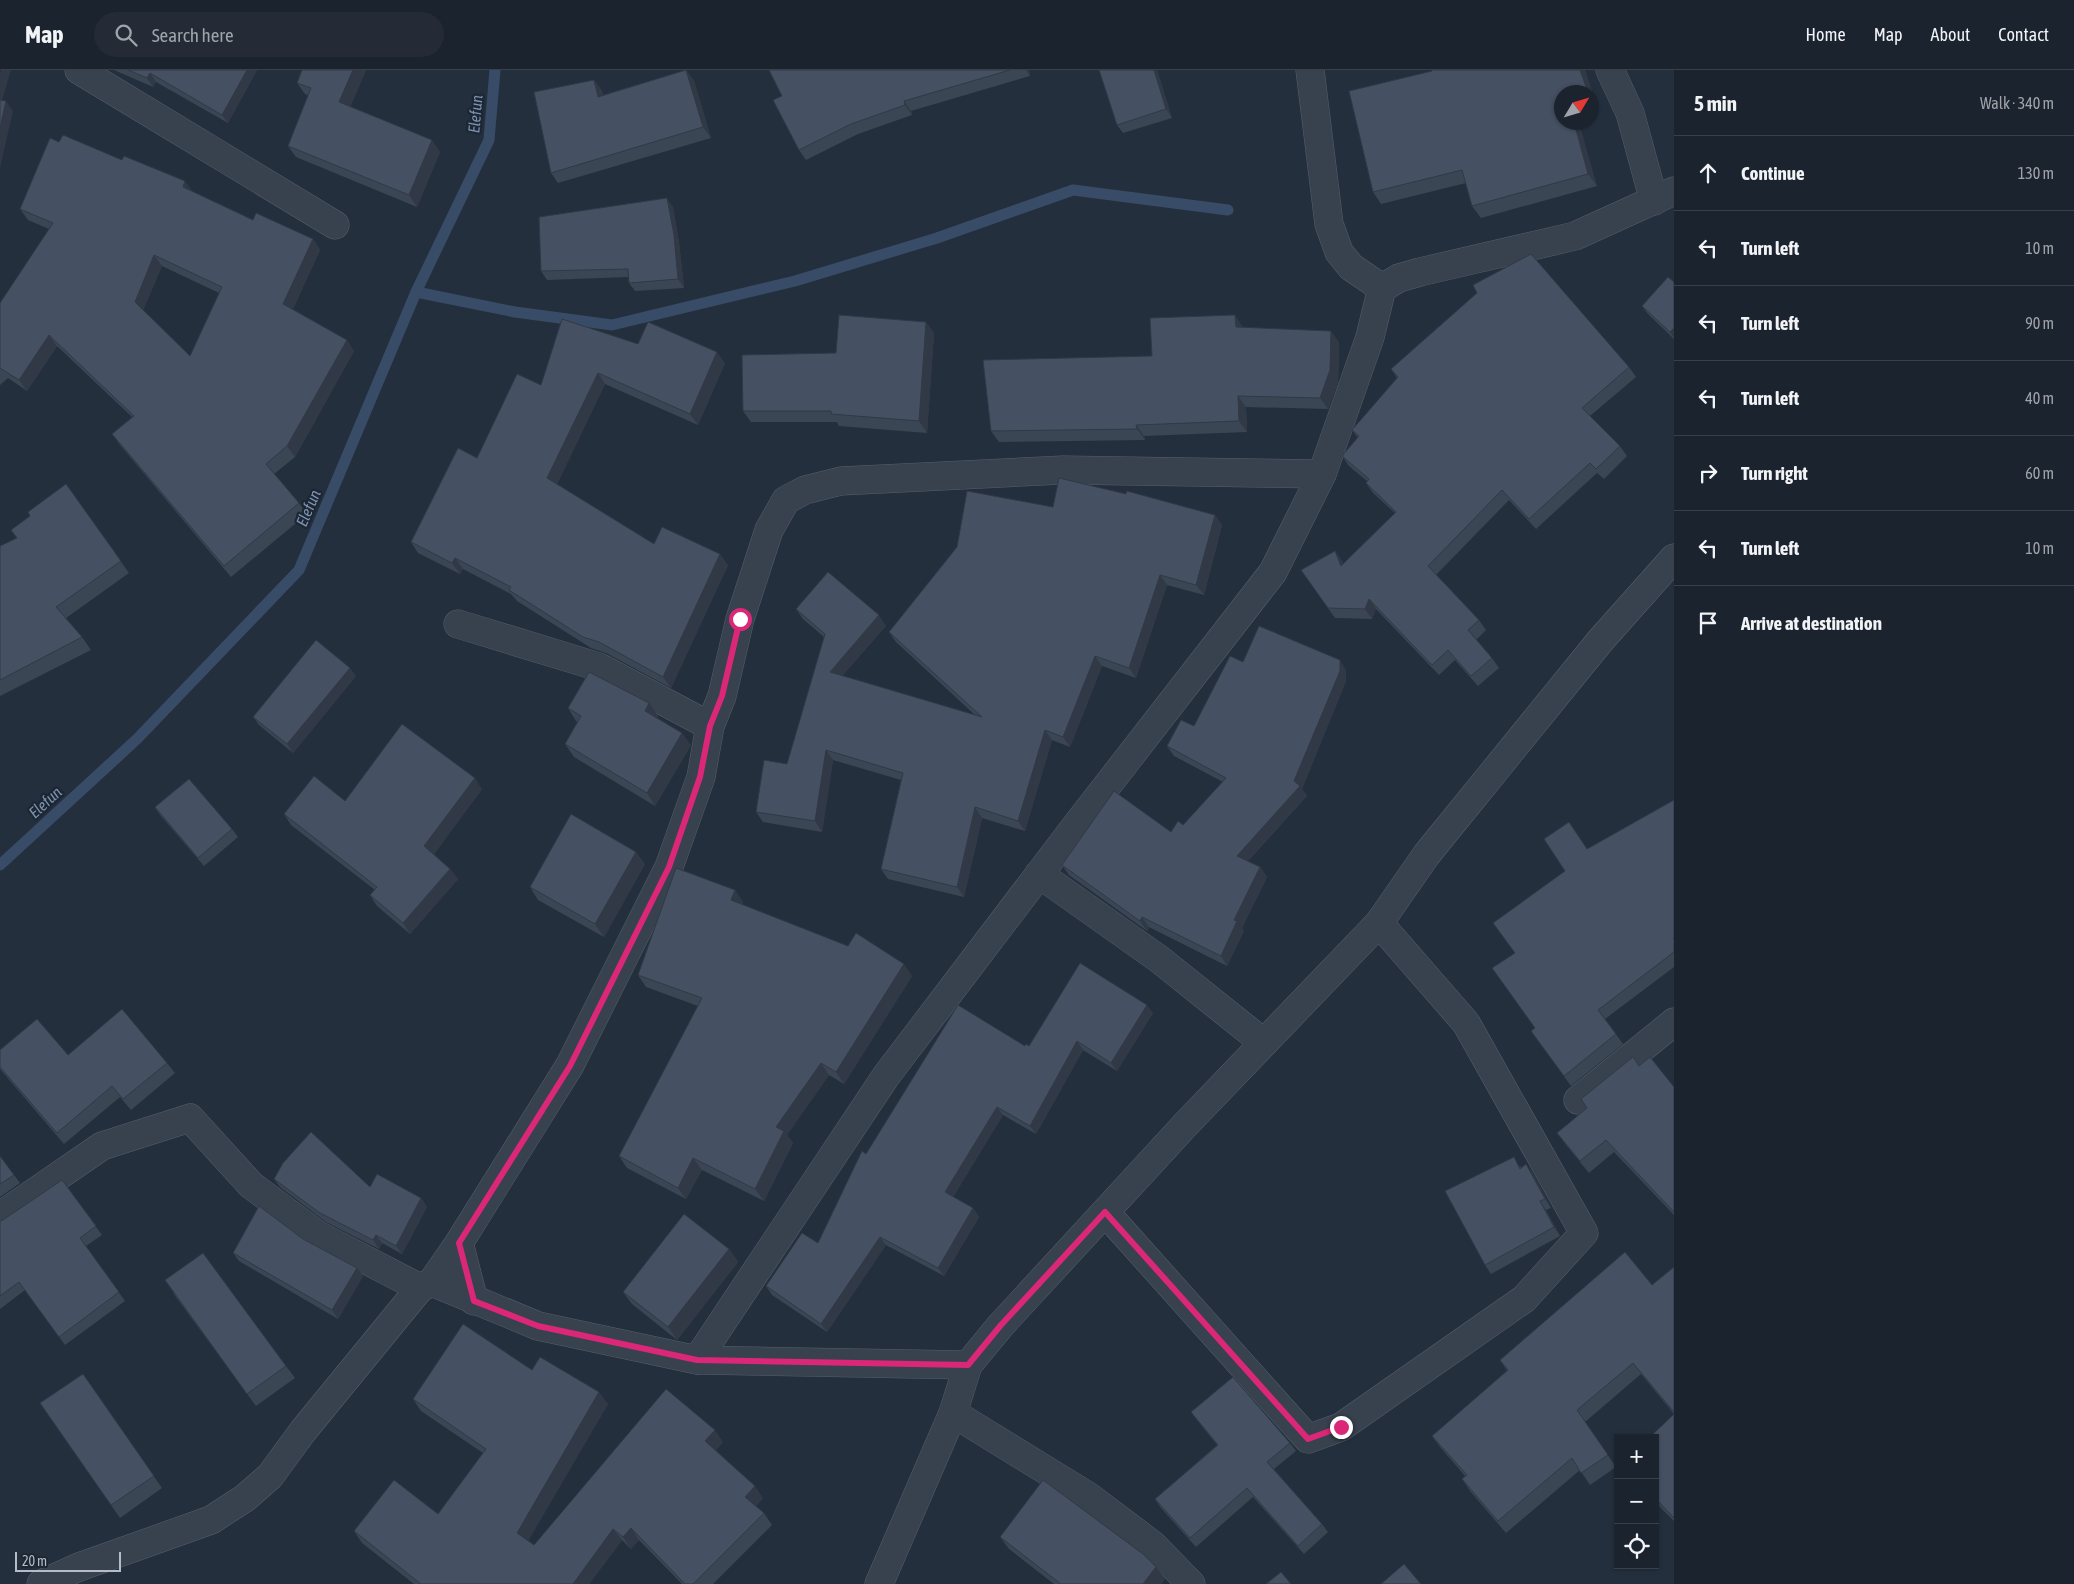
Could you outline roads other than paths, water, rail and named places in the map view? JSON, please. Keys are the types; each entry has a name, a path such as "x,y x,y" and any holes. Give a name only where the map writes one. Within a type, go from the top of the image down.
{"street":[{"path":"79,70 336,225"},
{"path":"1310,70 1330,224 1339,252 1351,267 1382,288"},
{"path":"697,1360 886,1076 1039,874 1273,572 1322,474 1370,337 1382,288 1399,278 1420,272 1576,236 1664,196 1610,70"},
{"path":"41,1584 79,1567 211,1520 245,1498 270,1476 303,1431 459,1243 570,1066 669,867 700,777 710,726 722,696 740,619 769,530 786,500 805,490 841,481 1063,470 1322,474"},
{"path":"879,1584 953,1413 968,1365 1001,1325 1105,1212 1379,923 1433,846 1600,641 1674,558"},
{"path":"458,624 599,667 710,726"},
{"path":"1039,874 1159,958 1264,1043"},
{"path":"1105,1212 1308,1439 1341,1427 1524,1299 1584,1233 1466,1023 1379,923"},
{"path":"1578,1100 1674,1022"},
{"path":"0,1216 102,1146 190,1118 251,1185 318,1235 426,1285 538,1326 697,1360 968,1365"},
{"path":"459,1243 474,1301"},
{"path":"953,1413 1088,1496 1153,1545 1191,1584"}],"waterway":[{"name":"Elefun","path":"0,865 137,739 299,570 416,292 489,140 495,70"},
{"path":"416,292 515,312 612,325 795,281 937,238 1073,190 1228,210"}]}
